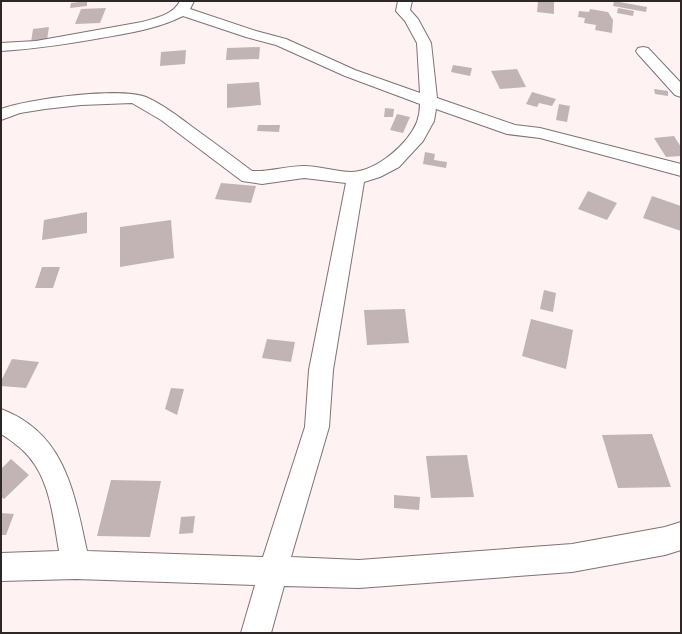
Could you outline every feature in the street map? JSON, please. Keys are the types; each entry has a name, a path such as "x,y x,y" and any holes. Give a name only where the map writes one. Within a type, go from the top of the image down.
{"street":[{"path":"1,115 16,109 45,104 81,100 133,98 142,101 167,116 248,177 262,178 304,172 353,178 374,173 393,163 414,141 426,121 429,100 424,43 411,19 403,11 405,1"},
{"path":"1,47 36,45 144,26 164,20 185,6 250,34 280,42 350,73 513,130 540,133 681,170"},
{"path":"643,51 681,92"},
{"path":"256,633 286,524 317,427 321,370 349,220 355,182 353,178"},
{"path":"1,420 29,440 44,456 55,477 76,565"},
{"path":"1,567 76,565 359,574 572,558 665,541 681,536"}],"building":[{"path":"87,1 87,6 70,8 71,3"},
{"path":"538,1 554,1 554,14 537,12"},
{"path":"614,1 647,7 646,12 613,6"},
{"path":"106,8 100,23 75,24 81,9"},
{"path":"618,8 634,11 633,16 617,13"},
{"path":"590,9 608,12 613,20 612,33 595,30 596,25 584,23 585,18 578,17 579,11 589,12"},
{"path":"49,27 47,40 31,42 33,29"},
{"path":"260,47 259,59 226,60 227,48"},
{"path":"186,50 185,64 160,66 161,52"},
{"path":"453,65 472,68 470,76 451,72"},
{"path":"517,69 526,87 500,89 491,71"},
{"path":"259,82 261,105 227,108 227,84"},
{"path":"654,89 668,91 668,96 655,94"},
{"path":"532,92 556,99 552,106 539,103 537,107 526,104"},
{"path":"559,104 570,106 567,122 556,120"},
{"path":"385,108 394,109 393,117 384,117"},
{"path":"397,114 410,117 403,133 390,130"},
{"path":"258,125 280,125 279,132 257,131"},
{"path":"674,136 681,147 681,156 666,157 654,138"},
{"path":"425,152 435,154 434,160 447,162 446,168 423,164"},
{"path":"221,183 256,186 251,203 215,199"},
{"path":"588,191 617,203 607,220 578,209"},
{"path":"652,196 681,206 681,231 643,218"},
{"path":"87,212 87,233 42,240 44,220"},
{"path":"171,220 174,258 120,267 120,227"},
{"path":"42,267 60,267 53,288 35,288"},
{"path":"544,290 556,293 553,312 540,309"},
{"path":"405,309 409,343 367,345 364,310"},
{"path":"531,319 573,330 566,369 522,356"},
{"path":"267,339 295,342 291,362 262,358"},
{"path":"12,359 39,362 26,388 1,386 1,381"},
{"path":"171,388 184,389 177,415 165,409"},
{"path":"652,434 671,487 618,488 602,435"},
{"path":"467,455 474,497 431,498 426,456"},
{"path":"11,459 29,475 4,499 1,497 1,469"},
{"path":"111,480 161,481 150,537 97,536"},
{"path":"394,495 420,497 419,510 394,508"},
{"path":"1,513 14,514 6,535 1,535"},
{"path":"195,516 193,533 179,534 181,517"}]}
